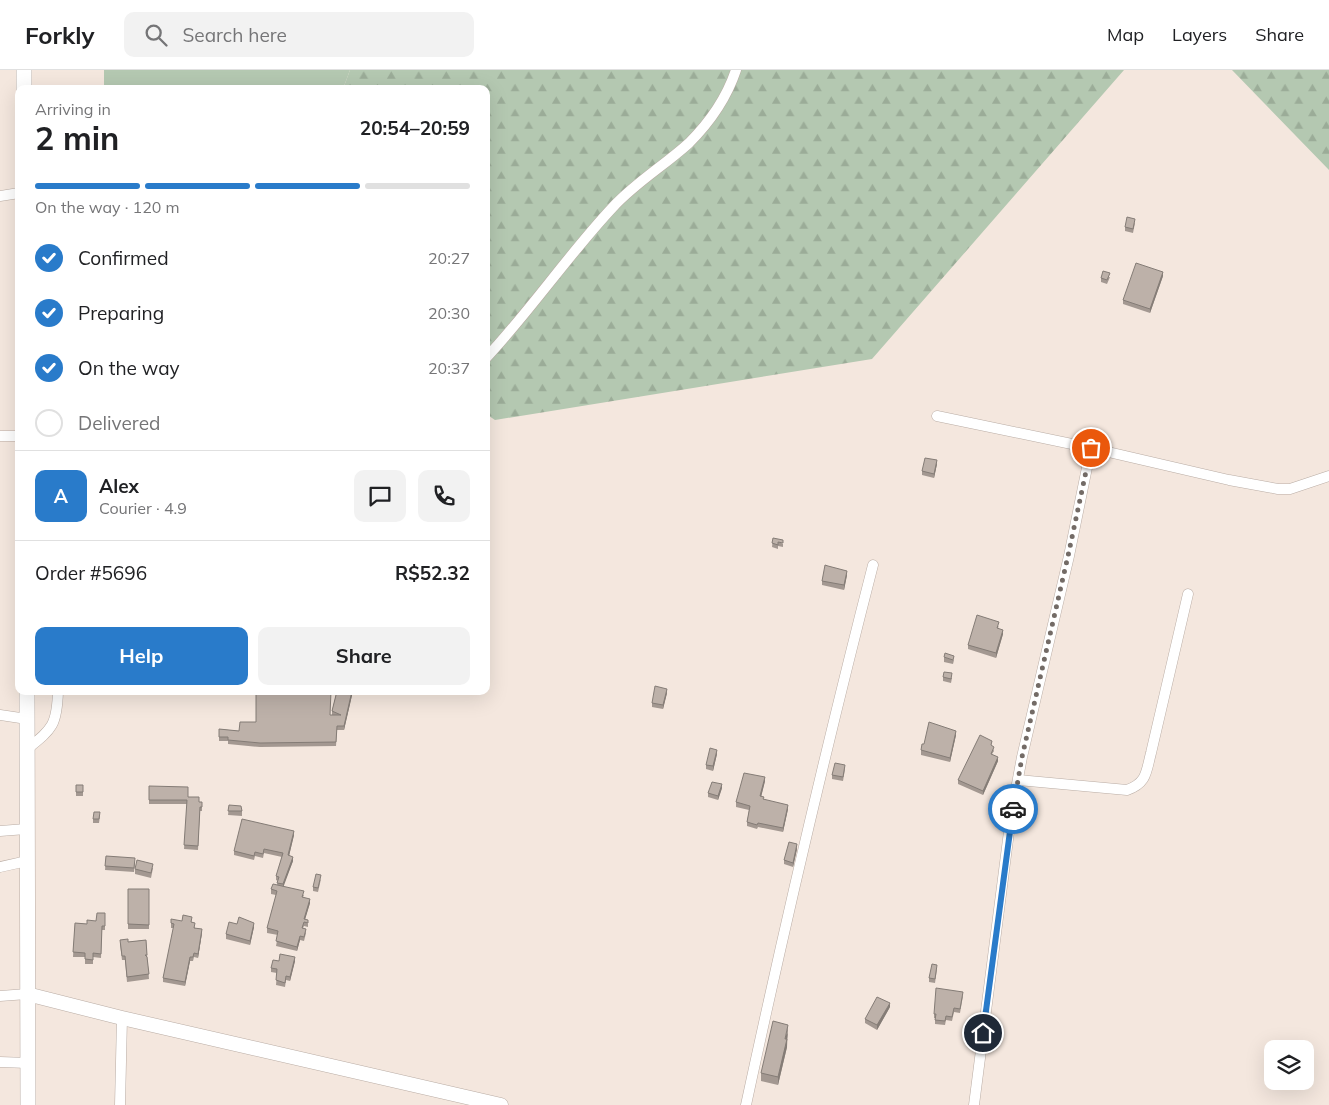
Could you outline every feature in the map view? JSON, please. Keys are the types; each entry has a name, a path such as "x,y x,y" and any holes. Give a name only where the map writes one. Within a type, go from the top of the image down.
{"main road":[{"path":"24,70 24,85"},
{"path":"27,695 28,1105"}],"street":[{"path":"490,353 614,205 698,133 722,100 736,70"},
{"path":"0,196 15,194"},
{"path":"938,416 1278,489 1290,489 1329,476"},
{"path":"0,436 15,436"},
{"path":"974,1105 1011,816 1091,448"},
{"path":"746,1105 782,936 873,565"},
{"path":"1018,780 1127,790 1138,786 1144,779 1151,753 1188,594"},
{"path":"26,750 48,732 57,712 58,695"},
{"path":"0,715 27,719"},
{"path":"0,831 26,829"},
{"path":"0,867 26,862"},
{"path":"0,996 27,994 122,1018 501,1105"},
{"path":"120,1105 122,1018"},
{"path":"0,1062 28,1063"}],"green space":[{"path":"104,70 350,70 344,85 104,85"},
{"path":"350,70 1124,70 872,359 495,420 490,417 490,85 344,85"},
{"path":"1232,70 1329,70 1329,170"}],"building":[{"path":"1127,217 1135,219 1133,229 1125,227"},
{"path":"1136,263 1163,272 1150,309 1123,300"},
{"path":"1103,271 1110,273 1107,280 1101,278"},
{"path":"925,458 937,460 934,474 922,471"},
{"path":"773,538 783,540 783,543 778,542 778,545 772,543"},
{"path":"825,565 847,571 844,585 822,581"},
{"path":"977,615 999,622 997,628 1003,630 996,653 968,645"},
{"path":"945,653 954,656 953,660 944,657"},
{"path":"944,672 952,673 951,679 943,677"},
{"path":"655,686 667,689 663,705 652,703"},
{"path":"256,695 331,695 330,715 341,715 332,711 336,695 351,695 344,726 337,726 336,742 260,743 228,740 228,737 219,737 219,729 239,731 240,722 256,722"},
{"path":"929,722 956,731 950,758 921,750"},
{"path":"980,735 992,741 991,745 994,747 991,754 998,757 983,791 958,780"},
{"path":"710,748 717,750 713,766 706,765"},
{"path":"835,763 845,765 843,777 832,775"},
{"path":"744,773 765,777 760,796 764,797 763,799 788,805 783,828 747,822 750,806 736,802"},
{"path":"712,782 722,784 718,796 708,793"},
{"path":"76,785 83,785 83,792 76,792"},
{"path":"149,786 188,787 188,797 199,797 202,807 200,807 198,846 184,845 187,800 149,800"},
{"path":"229,805 241,806 242,811 228,811"},
{"path":"94,812 100,812 99,819 93,819"},
{"path":"242,819 294,831 288,855 293,857 283,884 277,883 279,877 276,876 283,853 264,849 263,854 255,852 254,856 234,851"},
{"path":"789,842 797,844 793,863 784,860"},
{"path":"106,856 135,858 134,868 105,866"},
{"path":"137,860 153,864 151,873 135,869"},
{"path":"316,874 321,875 318,888 313,887"},
{"path":"273,884 304,891 302,897 310,899 304,919 308,920 308,923 304,922 302,928 306,929 304,937 300,936 297,947 276,941 278,931 267,928 277,891 271,889"},
{"path":"128,889 149,889 149,925 128,924"},
{"path":"97,913 105,913 105,926 102,926 101,954 93,953 93,960 85,959 85,953 73,952 75,923 87,924 87,920 96,921"},
{"path":"183,915 192,917 191,922 195,923 194,928 202,929 198,954 194,953 193,957 190,957 185,982 163,978 174,924 171,923 171,919 182,921"},
{"path":"239,917 254,923 250,941 226,934 229,922 237,924"},
{"path":"128,939 128,942 146,940 147,955 145,955 147,957 149,974 127,977 125,956 122,956 120,940"},
{"path":"280,954 295,957 290,977 286,976 285,983 276,980 277,969 271,968 273,960 279,961"},
{"path":"932,964 937,965 935,979 929,978"},
{"path":"936,988 963,992 960,1009 954,1008 952,1017 946,1016 945,1021 935,1020"},
{"path":"877,997 890,1003 877,1025 865,1019"},
{"path":"773,1021 788,1025 785,1039 787,1039 778,1077 761,1073"}],"way so far":[{"path":"1013,809 1022,757 1036,703 1091,448"}],"route":[{"path":"983,1033 1013,809"}]}
